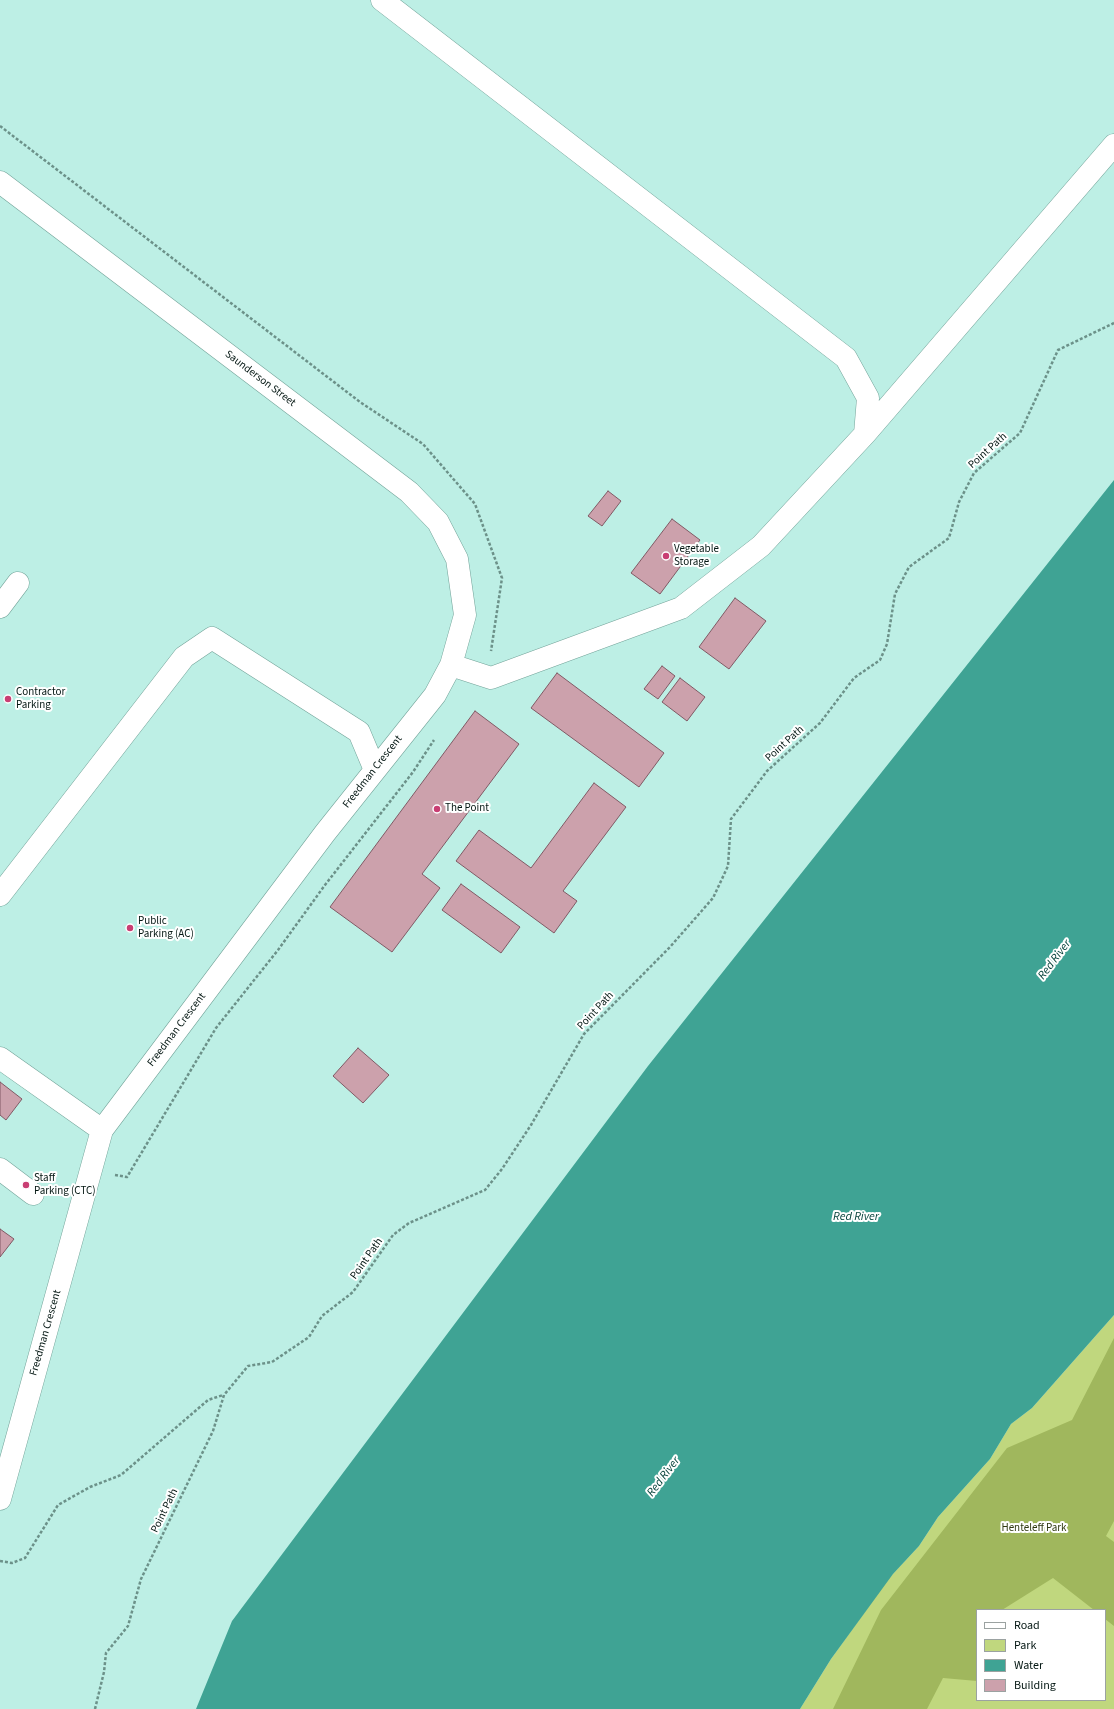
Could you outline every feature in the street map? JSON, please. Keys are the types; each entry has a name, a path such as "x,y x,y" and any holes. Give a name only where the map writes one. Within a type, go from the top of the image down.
{"street":[{"path":"382,0 846,358 868,398 865,434"},
{"path":"451,665 491,678 682,608 761,546 865,434 1114,145"},
{"name":"Saunderson Street","path":"0,182 409,492 438,522 457,559 465,615"},
{"path":"0,607 18,583"},
{"name":"Freedman Crescent","path":"0,1499 102,1130 375,770 435,695 451,665 465,615"},
{"path":"0,895 184,657 212,638 359,732 375,770"},
{"path":"0,1058 102,1130"},
{"path":"0,1169 33,1194"}],"path":[{"path":"0,126 360,402 423,444 475,504 502,578 491,651 477,674"},
{"name":"Point Path","path":"95,1709 104,1672 106,1653 128,1626 141,1579 213,1431 224,1395 248,1366 272,1362 308,1337 322,1316 353,1292 393,1235 409,1224 485,1190 502,1169 531,1125 584,1034 670,947 713,898 728,866 731,819 767,771 820,723 854,678 880,660 887,644 895,594 909,567 949,538 959,502 974,473 1020,433 1058,350 1114,323"},
{"path":"91,1173 127,1177 216,1028 278,950 325,885 413,772 435,739"},
{"path":"0,1560 12,1563 25,1558 58,1505 90,1487 121,1475 208,1400 224,1395"}],"green space":[{"name":"Henteleff Park","path":"1114,1315 1114,1709 800,1709 831,1659 889,1578 919,1546 938,1517 990,1459 1011,1424 1032,1408"},
{"name":"Henteleff Park","path":"1114,1338 1114,1521 1106,1536 1114,1542 1114,1626 1106,1620 1106,1609 1093,1609 1053,1578 1004,1609 976,1609 976,1681 943,1678 927,1709 833,1709 881,1610 1007,1448 1072,1420"}],"water":[{"name":"Red River","path":"1114,480 1114,1315 1032,1408 1011,1424 990,1459 938,1517 919,1546 893,1574 831,1659 800,1709 196,1709 232,1621 648,1066"}],"building":[{"path":"608,491 621,501 602,526 588,516"},
{"name":"Vegetable Storage","path":"672,519 700,540 660,594 631,573"},
{"path":"735,598 766,621 729,669 699,647"},
{"path":"662,666 675,676 658,699 644,689"},
{"path":"557,673 664,753 639,787 531,708"},
{"path":"680,678 705,697 687,721 662,702"},
{"name":"The Point","path":"475,711 519,744 422,874 440,888 392,952 330,907"},
{"path":"594,783 626,807 563,891 577,901 554,933 456,861 479,830 531,868"},
{"path":"461,884 520,927 501,953 442,910"},
{"path":"358,1048 389,1075 363,1103 333,1076"},
{"path":"0,1082 22,1099 6,1120 0,1115"},
{"path":"0,1229 14,1239 0,1257"}],"place":[{"name":"Vegetable Storage","path":"666,556"},
{"name":"Contractor Parking","path":"8,699"},
{"name":"The Point","path":"437,809"},
{"name":"Public Parking (AC)","path":"130,928"},
{"name":"Staff Parking (CTC)","path":"26,1185"}]}
